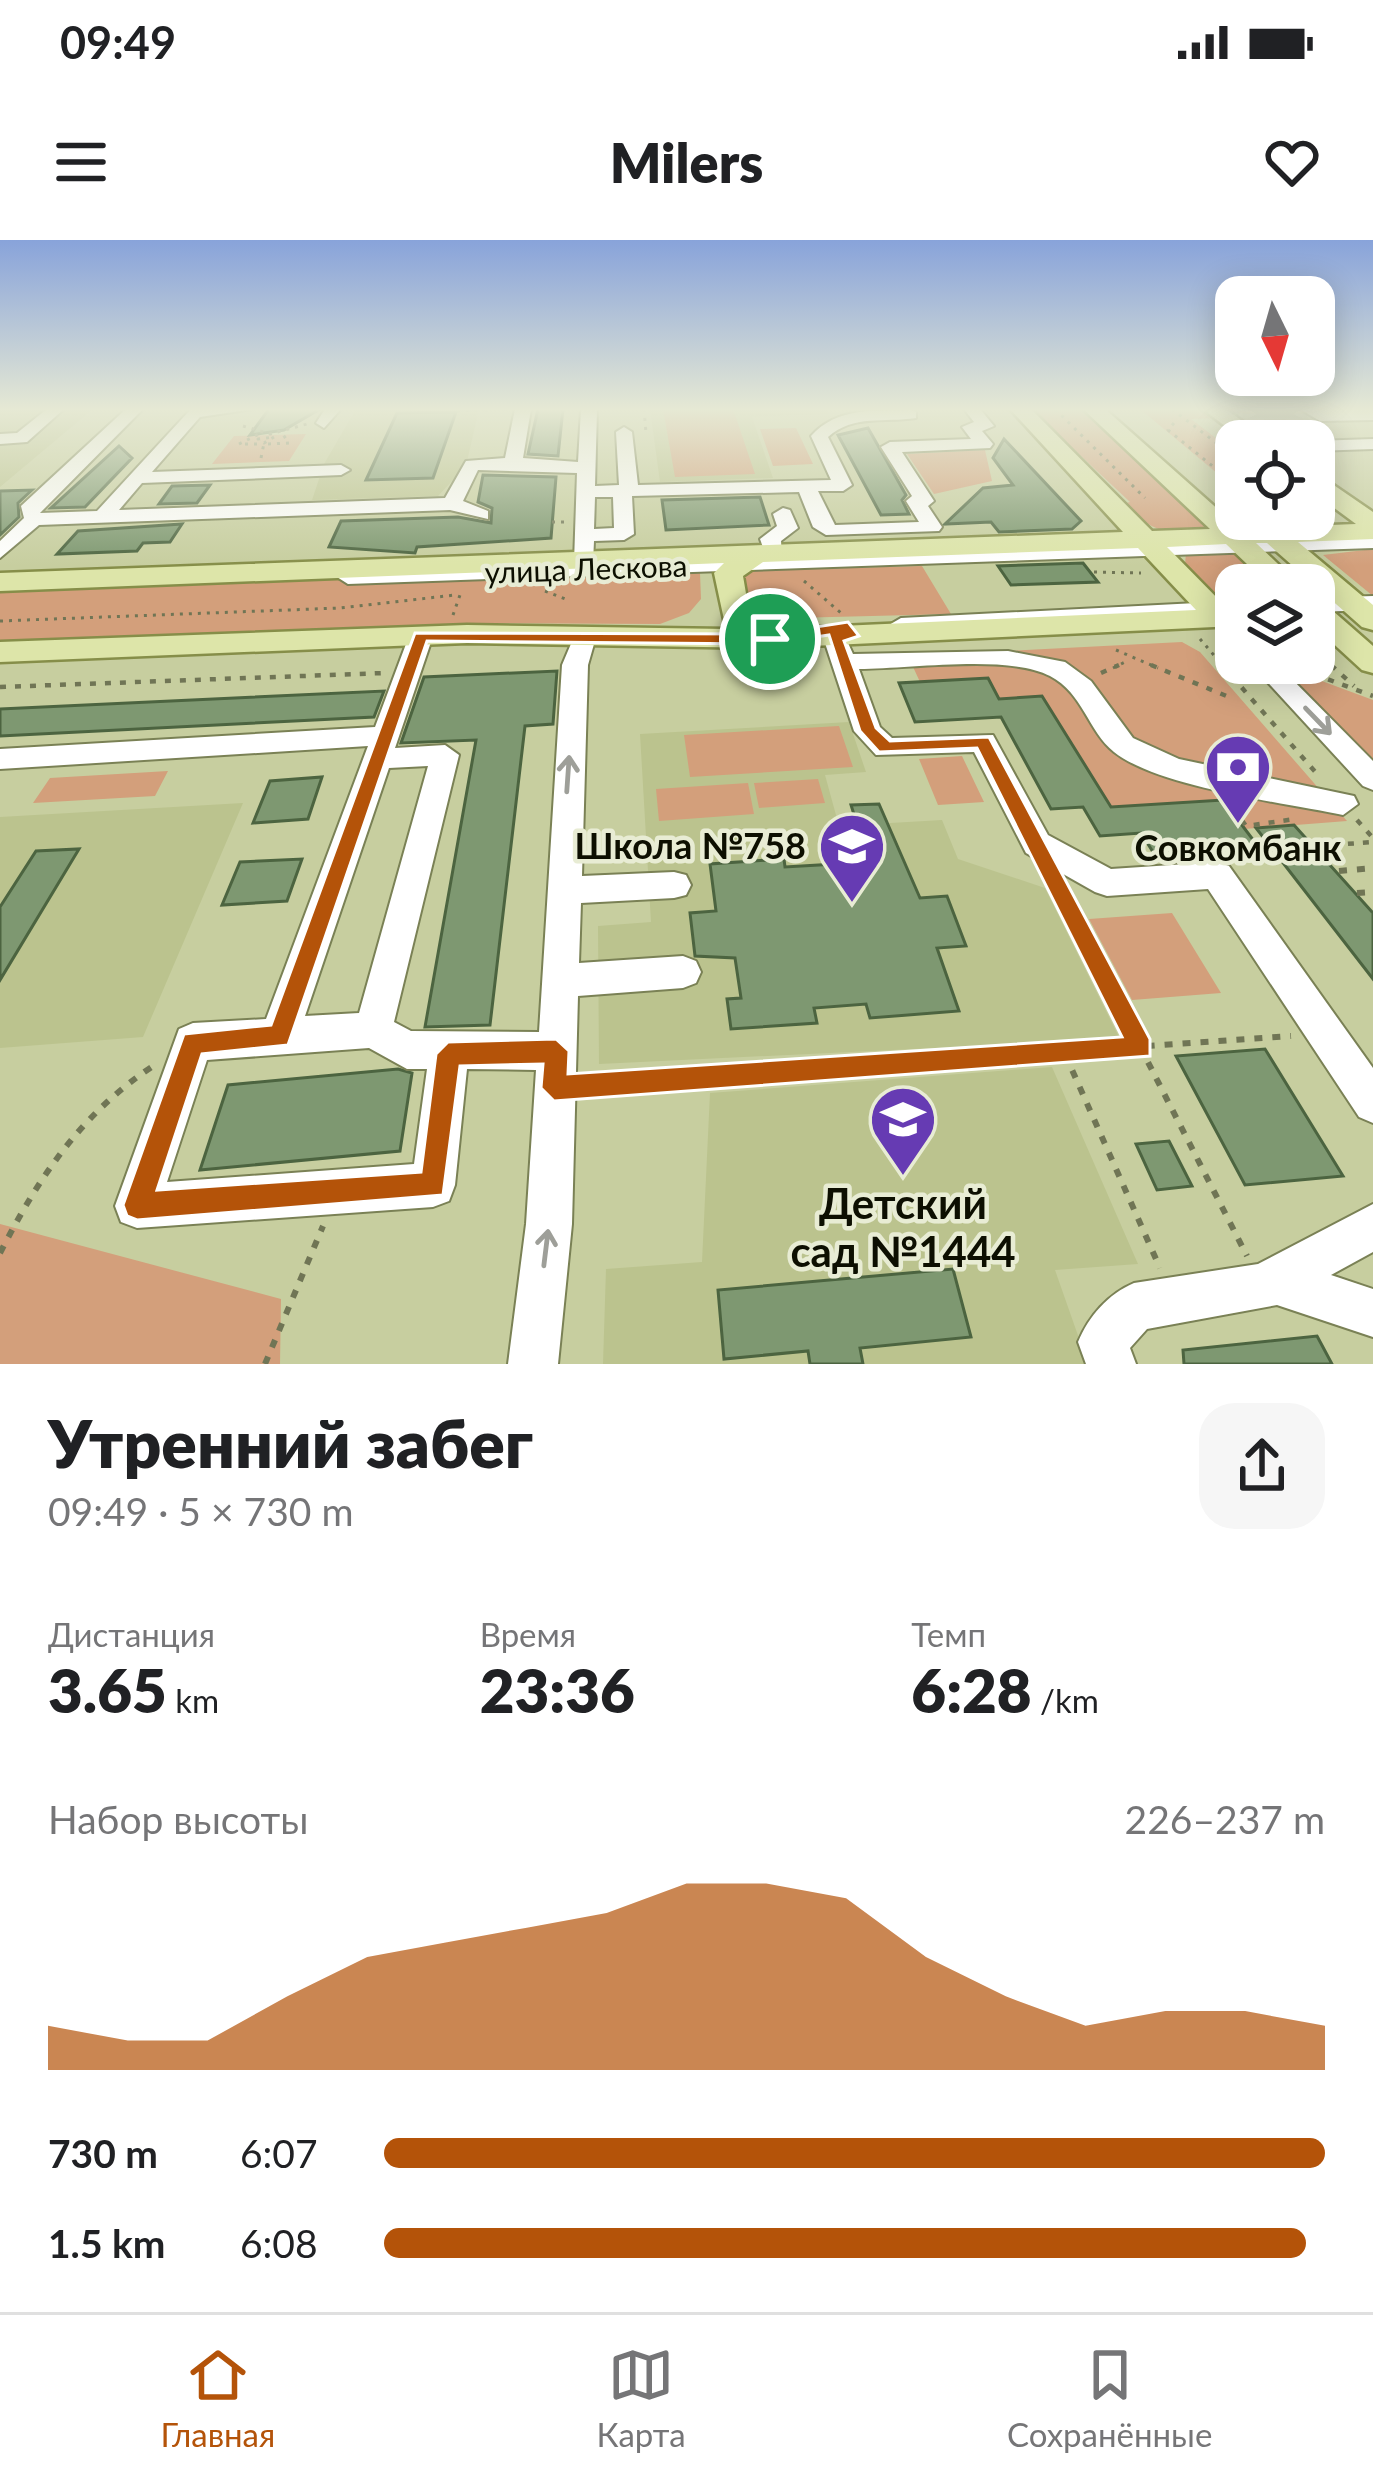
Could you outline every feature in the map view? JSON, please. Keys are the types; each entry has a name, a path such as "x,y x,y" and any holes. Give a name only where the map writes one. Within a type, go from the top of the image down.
{"main road":[{"path":"1074,461 1142,550 1215,614"},
{"path":"1155,461 1215,505"},
{"path":"1187,461 1207,478"},
{"path":"1335,498 1373,528"},
{"name":"улица Лескова","path":"1335,531 1373,528"},
{"name":"улица Лескова","path":"0,586 584,548 749,558 1142,550 1224,540"},
{"path":"1263,540 1367,610"},
{"path":"749,558 728,573 736,622 770,639"},
{"path":"688,640 704,629 749,558"},
{"path":"1335,611 1367,610"},
{"name":"улица Лескова","path":"0,648 509,635 842,642 1215,620"},
{"path":"1335,637 1365,676"}],"street":[{"path":"0,552 32,511 82,461"},
{"path":"101,517 152,461"},
{"path":"515,472 516,461"},
{"path":"587,461 584,548 624,534 625,461"},
{"path":"452,504 472,465 586,480 625,491 843,485 831,461"},
{"path":"806,486 823,526 833,531 932,527 916,501 923,501 899,461"},
{"path":"137,478 341,470"},
{"path":"0,501 32,511"},
{"path":"0,511 101,517 452,504 481,515"},
{"path":"749,558 788,529 784,514"},
{"path":"1334,540 1373,542"},
{"name":"улица Лескова","path":"850,561 1142,550"},
{"path":"749,558 982,561 992,566"},
{"name":"улица Лескова","path":"0,586 749,558"},
{"name":"улица Лескова","path":"842,642 1171,608 1215,618"},
{"name":"улица Лескова","path":"0,648 465,626 509,635"},
{"path":"279,1036 421,636"},
{"path":"533,1364 549,1224 575,665 584,637"},
{"path":"1343,804 1156,760 1123,745 1082,687 1056,668 1030,661 842,642 868,731 886,748 983,742 1037,844 1107,883 1217,875 1327,1034 1367,1083"},
{"path":"1282,684 1373,779"},
{"path":"0,759 381,748 445,755 373,1030"},
{"path":"562,890 674,885"},
{"path":"558,981 683,972"},
{"path":"448,1054 433,1185 137,1205 193,1042 373,1030 407,1051 448,1054 555,1069"},
{"path":"1111,1364 1103,1342 1134,1306 1270,1284 1373,1227"},
{"path":"1270,1284 1373,1313"}],"path":[{"path":"1107,461 1144,498 1147,474"},
{"path":"1142,550 1171,608"},
{"path":"749,558 843,615 842,642"},
{"path":"451,621 464,581"},
{"path":"0,620 340,608 460,595"},
{"path":"1116,650 1229,697"},
{"path":"1082,687 1127,658"},
{"path":"1335,661 1365,676"},
{"path":"0,687 408,672"},
{"path":"1335,682 1373,696"},
{"path":"1240,684 1373,840"},
{"path":"1318,846 1373,840"},
{"path":"1037,844 1270,1284"},
{"path":"1339,871 1373,868"},
{"path":"1357,893 1373,892"},
{"path":"555,1069 1064,1053 1327,1034"},
{"path":"0,1252 36,1178 76,1127 114,1089 193,1042"},
{"path":"1064,1053 1175,1300"},
{"path":"265,1364 337,1193"}],"shaded area":[{"path":"0,461 30,461 0,487"},
{"path":"467,461 438,496 312,500 324,464"},
{"path":"657,461 767,461 773,478 660,482"},
{"path":"672,461 751,461 755,474 675,477"},
{"path":"771,461 813,464 773,466"},
{"path":"912,461 988,461 992,481 934,494"},
{"path":"1087,461 1138,461 1205,526 1183,534 1161,530 1122,504 1130,502"},
{"path":"1373,549 1373,596 1335,564 1323,555"},
{"path":"1186,552 1237,552 1251,564 1215,564 1215,593 1185,565"},
{"path":"684,566 700,573 701,599 689,613 660,624 474,623 0,641 0,591"},
{"path":"922,566 951,614 750,619 737,571"},
{"path":"1182,642 1200,652 1215,669 1215,684 1228,684 1347,821 1244,829 1111,807 1042,696 1001,702 988,678 920,682 908,656"},
{"path":"1296,684 1330,684 1373,700 1373,763"},
{"name":"Школа №758","path":"849,722 866,772 825,775 839,826 942,820 958,859 1045,888 1120,1039 599,1064 598,926 651,922 640,734"},
{"path":"839,726 853,767 690,777 684,735"},
{"path":"962,756 984,802 938,805 919,759"},
{"path":"168,771 155,796 33,803 50,778"},
{"path":"818,779 825,803 759,808 754,783"},
{"path":"748,783 754,814 659,821 656,789"},
{"path":"243,803 143,1037 0,1048 0,817"},
{"path":"1172,913 1221,993 1132,1000 1089,919"},
{"name":"Детский сад №1444","path":"1052,1067 1138,1264 1055,1270 1088,1364 603,1364 606,1269 702,1262 710,1093"},
{"path":"0,1224 281,1299 280,1364 0,1364"}],"building":[{"path":"102,461 129,461 85,507 51,508"},
{"path":"375,461 439,461 433,478 366,480"},
{"path":"852,461 887,461 906,495 902,500 909,514 881,515"},
{"path":"996,461 1025,461 1081,521 1072,529 999,532 991,522 945,524 983,488 1013,485"},
{"path":"483,475 556,477 551,538 417,547 415,553 329,547 341,521 458,517 491,523 492,508 478,502"},
{"path":"210,485 197,503 159,504 172,486"},
{"path":"32,490 18,503 19,517 0,535 0,491"},
{"path":"760,497 769,525 666,530 662,500"},
{"path":"182,524 170,542 143,543 137,551 57,554 78,531"},
{"path":"1083,563 1098,582 1011,585 998,566"},
{"path":"557,671 553,724 525,726 490,1025 425,1027 476,740 401,743 424,677"},
{"path":"988,678 999,699 1042,696 1111,807 1223,800 1257,845 1153,852 1141,833 1100,836 1083,807 1051,809 1001,717 915,722 899,683"},
{"path":"384,691 374,717 0,736 0,709"},
{"path":"322,777 308,819 253,823 270,781"},
{"path":"879,804 920,898 947,896 966,946 937,948 959,1011 870,1018 866,1004 814,1008 817,1023 731,1029 727,999 741,998 735,958 695,956 690,913 716,911 710,864 784,859 785,867 835,864 832,855 866,853 851,805"},
{"path":"1294,825 1373,913 1373,979 1256,828"},
{"path":"79,849 0,980 0,907 36,851"},
{"path":"302,859 287,901 222,905 240,862"},
{"path":"1265,1049 1343,1176 1245,1185 1176,1056"},
{"path":"398,1069 412,1073 400,1151 200,1170 228,1085"},
{"path":"1169,1141 1192,1186 1157,1190 1136,1144"},
{"path":"953,1269 971,1337 860,1348 863,1364 810,1364 808,1351 724,1359 718,1290"},
{"path":"1317,1336 1332,1364 1184,1364 1183,1350"}],"place":[{"name":"Совкомбанк","path":"1238,826"},
{"name":"Школа №758","path":"852,905"},
{"name":"Детский сад №1444","path":"903,1178"}],"route":[{"path":"848,627 852,636 835,637 868,731 886,748 983,742 1141,1048 554,1088 556,1051 448,1054 433,1185 137,1205 193,1042 279,1036 421,636 770,639 848,627"}]}
